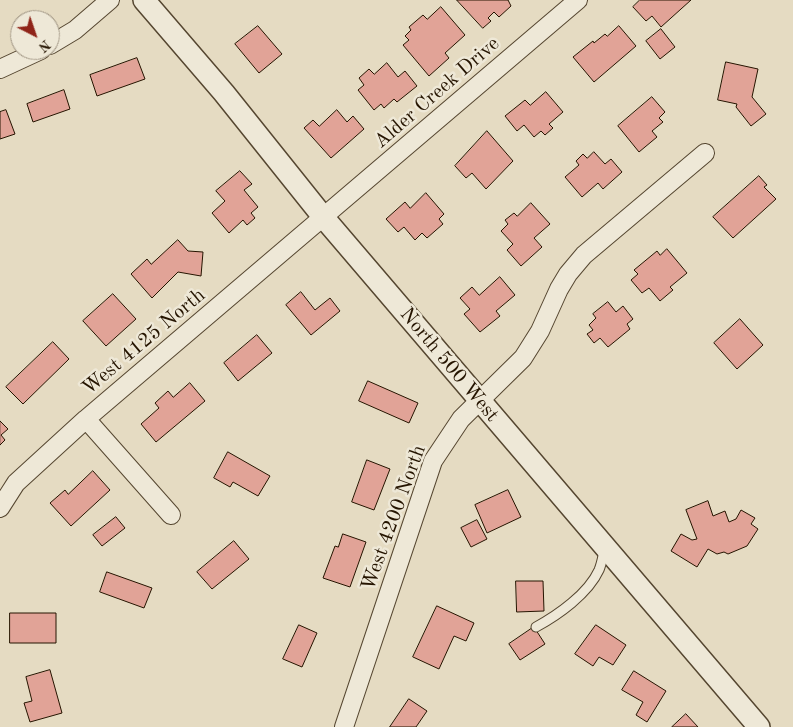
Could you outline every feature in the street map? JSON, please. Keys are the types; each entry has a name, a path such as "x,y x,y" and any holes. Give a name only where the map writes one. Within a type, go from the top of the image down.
{"street":[{"path":"60,39 75,30 110,0"},
{"name":"North 500 West","path":"144,0 224,94 324,218 758,727"},
{"name":"Alder Creek Drive","path":"324,218 578,0"},
{"path":"0,69 19,60"},
{"name":"West 4200 North","path":"344,727 433,461 453,429 479,400 523,358 540,331 559,289 568,274 584,255 705,153"},
{"name":"West 4125 North","path":"0,508 16,483 86,419 324,218"},
{"path":"86,419 170,515"}],"lane":[{"path":"536,627 562,611 577,598 599,571 605,547"}],"building":[{"path":"457,0 508,0 511,6 499,17 494,12 488,18 491,21 483,28"},
{"path":"640,0 691,0 661,27 652,16 646,21 633,7"},
{"path":"441,7 465,35 445,53 449,58 429,76 403,45 409,40 405,36 411,30 409,27 423,15 427,19"},
{"path":"258,26 282,54 259,73 235,44"},
{"path":"619,26 636,46 594,82 573,57 593,41 594,43 605,34 607,36"},
{"path":"661,29 675,47 660,59 646,41"},
{"path":"137,58 145,79 97,96 90,75"},
{"path":"726,62 758,69 752,97 766,114 751,126 736,107 737,104 718,100"},
{"path":"387,63 398,77 405,71 417,86 397,102 394,99 384,108 381,104 374,110 358,90 364,85 359,78 369,69 374,74"},
{"path":"64,90 70,109 33,122 27,104"},
{"path":"546,92 563,112 549,124 553,128 545,135 541,131 534,137 524,125 517,131 505,116 525,100 530,105"},
{"path":"652,97 665,112 659,118 663,122 652,131 657,137 639,152 618,126"},
{"path":"6,110 15,134 0,139 0,112"},
{"path":"337,110 347,122 353,116 364,129 331,158 304,128 313,120 319,126"},
{"path":"487,131 513,161 486,189 472,173 466,178 455,166"},
{"path":"594,152 605,164 611,159 622,172 603,189 598,183 582,197 565,177 579,165 576,161 583,154 587,158"},
{"path":"240,171 252,184 244,190 258,207 251,213 255,218 247,225 243,220 229,233 212,213 225,201 216,191"},
{"path":"759,176 767,185 764,187 776,199 733,238 713,217"},
{"path":"426,193 444,214 439,219 443,224 427,238 422,233 415,240 404,227 398,232 386,219 405,202 410,208"},
{"path":"531,203 550,224 534,238 542,247 521,266 507,250 513,244 501,231 508,224 505,220 514,213 517,216"},
{"path":"178,240 188,251 203,252 201,276 178,272 152,298 131,274 147,259 151,264"},
{"path":"667,249 687,273 670,287 673,290 660,301 649,288 642,293 631,280 638,274 634,270 657,251 660,255"},
{"path":"500,277 515,295 496,311 500,316 480,332 464,314 470,309 460,298 472,287 479,295"},
{"path":"301,292 315,310 330,298 340,311 311,335 286,305"},
{"path":"113,294 136,319 106,346 83,321"},
{"path":"608,302 616,312 623,306 633,319 627,324 630,329 608,347 600,338 594,343 587,334 593,330 589,325 596,318 593,314"},
{"path":"740,319 763,345 737,369 714,343"},
{"path":"257,335 272,353 238,381 224,363"},
{"path":"53,342 69,359 23,404 6,387"},
{"path":"368,381 418,403 409,423 359,401"},
{"path":"190,383 205,401 156,442 141,424 159,408 155,403 168,391 173,397"},
{"path":"0,421 8,429 1,435 5,440 0,445"},
{"path":"228,452 270,476 258,496 233,482 230,487 214,478"},
{"path":"367,460 390,469 374,510 352,502"},
{"path":"93,471 110,490 71,526 50,503 65,490 68,494"},
{"path":"508,490 521,517 487,533 475,505"},
{"path":"708,501 713,516 725,511 729,522 736,519 741,510 755,518 751,524 758,529 747,546 728,554 724,552 717,554 708,549 697,567 671,551 681,534 692,540 697,539 686,510"},
{"path":"116,517 125,528 102,546 93,535"},
{"path":"477,520 487,539 471,547 461,528"},
{"path":"343,534 366,542 350,587 323,578 335,546 338,547"},
{"path":"234,541 249,559 212,589 197,572"},
{"path":"107,572 152,588 144,608 100,592"},
{"path":"516,581 543,581 544,611 517,612"},
{"path":"437,606 474,623 466,641 454,636 439,669 413,657"},
{"path":"10,613 56,613 56,643 10,643"},
{"path":"299,625 317,633 302,667 283,659"},
{"path":"596,625 626,645 613,665 599,657 593,666 575,654"},
{"path":"534,627 545,644 520,660 509,644"},
{"path":"50,670 62,713 30,722 24,703 32,701 26,677"},
{"path":"634,671 666,691 647,722 636,715 643,702 622,690"},
{"path":"409,699 427,711 416,727 390,727"},
{"path":"686,714 698,727 672,727"}]}
